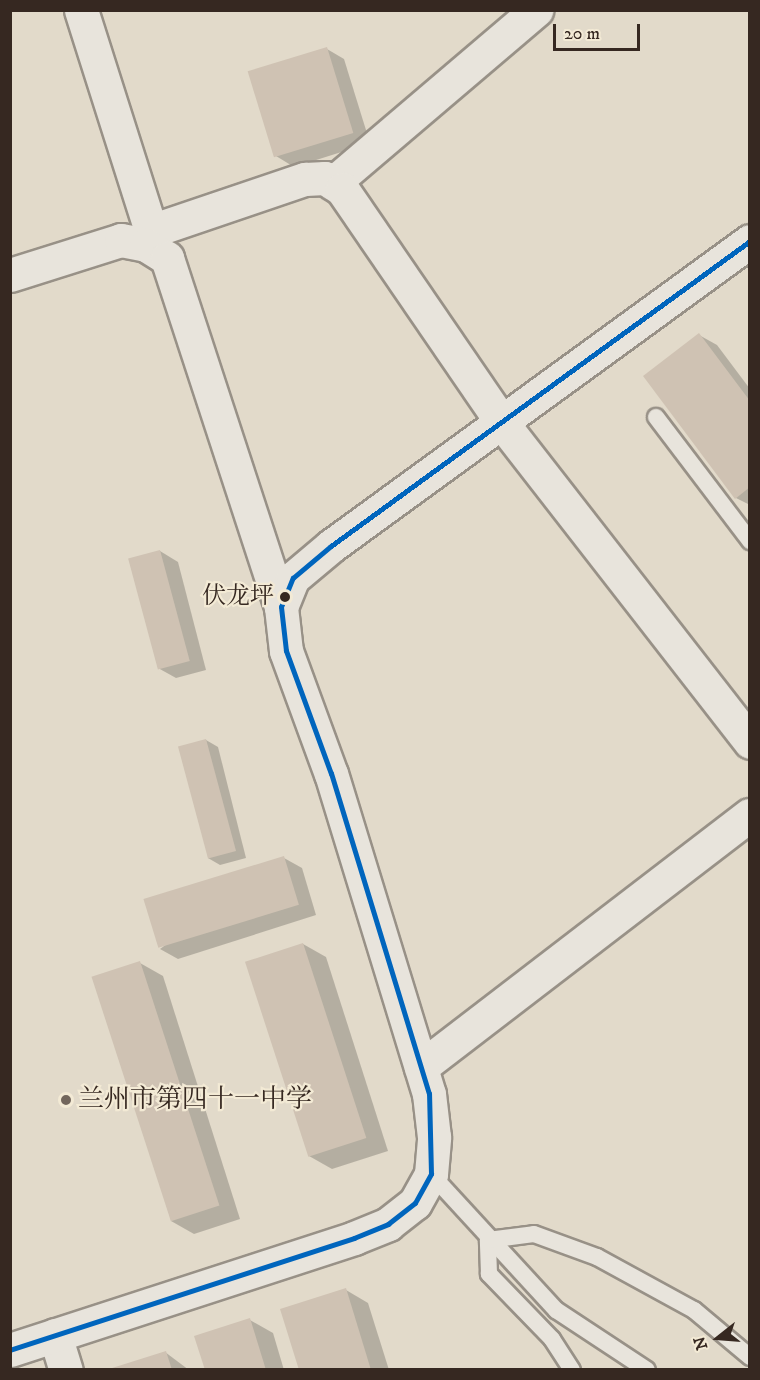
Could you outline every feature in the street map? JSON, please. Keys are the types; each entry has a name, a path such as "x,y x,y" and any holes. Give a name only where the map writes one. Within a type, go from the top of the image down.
{"street":[{"path":"10,1350 388,1224 415,1203 431,1174 434,1137 421,1068 331,774 286,651 281,607 182,292 167,258 148,238 81,10"},
{"path":"333,183 536,10"},
{"path":"10,275 121,240 148,238 305,179 333,183 502,423 750,742"},
{"path":"281,607 293,578 331,546 750,241"},
{"path":"421,1068 750,815"},
{"path":"55,1335 66,1370"}],"lane":[{"path":"656,417 750,541"},
{"path":"431,1174 488,1240 556,1310 647,1370"},
{"path":"488,1240 534,1234 597,1257 694,1310 750,1357"},
{"path":"488,1240 489,1274 552,1339 572,1370"}],"building":[{"path":"327,47 353,133 274,157 248,71"},
{"path":"699,333 750,401 750,487 735,499 643,376"},
{"path":"160,550 190,661 158,670 128,559"},
{"path":"206,739 236,851 208,859 178,747"},
{"path":"284,856 299,905 158,948 143,899"},
{"path":"303,943 366,1138 308,1157 245,962"},
{"path":"140,961 219,1205 171,1221 91,977"},
{"path":"346,1288 371,1370 299,1370 280,1309"},
{"path":"250,1318 266,1370 205,1370 194,1336"},
{"path":"166,1351 172,1370 109,1370 109,1369"}],"transit line":[{"path":"10,1350 354,1238 388,1224 415,1203 431,1174 429,1094 331,774 286,651 281,607 293,578 331,546 750,241"}],"place":[{"name":"伏龙坪","path":"285,597"},
{"name":"兰州市第四十一中学","path":"66,1100"}]}
